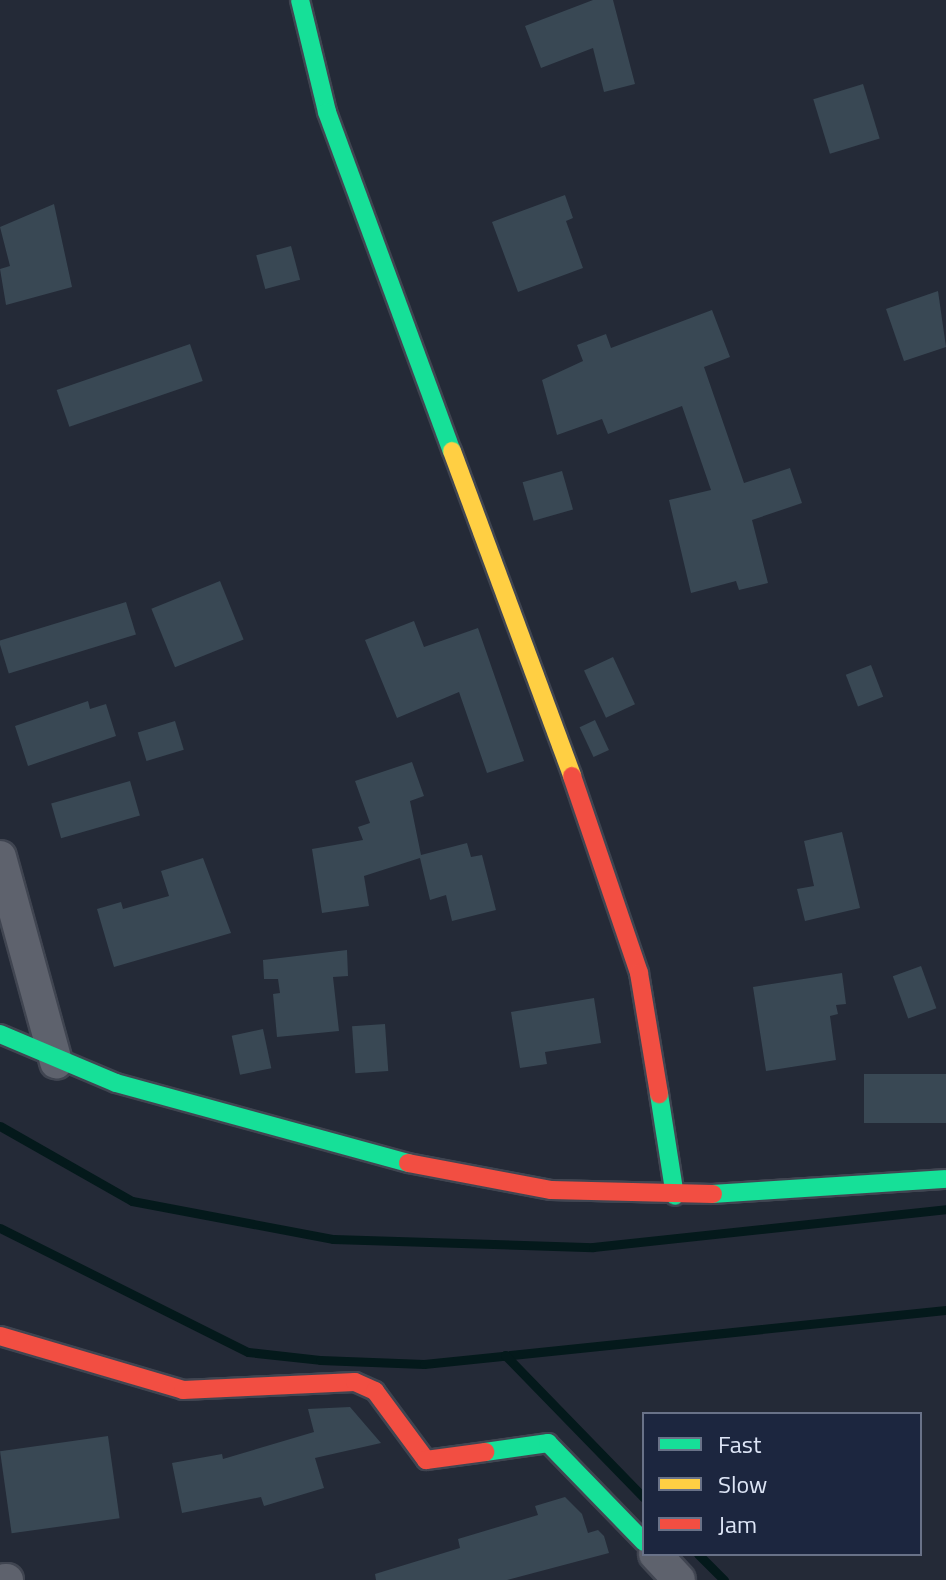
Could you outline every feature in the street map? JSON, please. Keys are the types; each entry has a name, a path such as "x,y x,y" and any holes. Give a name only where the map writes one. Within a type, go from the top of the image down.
{"street":[{"path":"300,0 327,112 619,905 639,973 675,1196"},
{"path":"0,857 56,1062"},
{"path":"0,1034 56,1062 459,1177 551,1190 675,1196 946,1179"},
{"path":"0,1336 183,1390 355,1382 375,1391 426,1460 548,1443 642,1540"},
{"path":"657,1556 679,1580"}],"building":[{"path":"593,0 613,0 635,84 604,92 593,48 541,68 525,26"},
{"path":"863,84 880,139 830,154 813,99"},
{"path":"565,195 573,218 566,221 583,268 518,292 492,222"},
{"path":"54,204 72,287 6,305 0,269 10,266 0,227"},
{"path":"291,246 300,280 265,289 256,255"},
{"path":"938,291 946,347 904,361 886,309"},
{"path":"712,310 730,357 704,367 744,483 790,468 802,503 752,520 768,583 739,590 736,581 691,593 669,500 711,490 682,406 608,434 602,419 557,435 542,380 583,361 577,345 606,334 611,348"},
{"path":"190,344 203,381 69,427 57,390"},
{"path":"562,471 573,509 534,521 523,482"},
{"path":"220,581 244,639 175,667 151,609"},
{"path":"126,602 136,635 9,673 0,641"},
{"path":"414,621 424,647 478,628 524,761 487,773 459,692 397,718 365,640"},
{"path":"613,657 635,704 606,718 584,671"},
{"path":"871,665 883,697 858,706 846,675"},
{"path":"88,701 90,709 106,704 116,736 28,766 15,726"},
{"path":"595,720 609,750 594,757 580,727"},
{"path":"175,721 184,750 146,761 138,732"},
{"path":"412,762 424,796 410,801 421,855 467,843 471,857 482,855 496,910 452,921 446,895 430,900 420,858 364,876 369,906 322,913 312,849 363,840 358,827 370,823 355,781"},
{"path":"130,781 140,816 61,838 51,804"},
{"path":"842,832 860,908 805,921 797,889 814,886 804,841"},
{"path":"203,858 231,933 114,967 97,909 121,902 123,909 169,896 161,871"},
{"path":"347,950 348,976 333,977 339,1031 277,1037 273,994 280,993 278,979 264,979 263,960"},
{"path":"921,966 936,1008 908,1019 893,976"},
{"path":"842,973 846,1004 836,1005 838,1014 830,1016 836,1060 766,1071 753,987"},
{"path":"594,998 601,1043 545,1052 547,1064 520,1068 511,1012"},
{"path":"385,1024 388,1071 355,1073 352,1026"},
{"path":"263,1029 271,1068 240,1075 232,1036"},
{"path":"864,1074 946,1074 946,1123 864,1123"},
{"path":"350,1407 381,1443 315,1458 324,1488 264,1506 261,1497 182,1513 172,1463 222,1454 223,1459 314,1432 308,1409"},
{"path":"108,1436 120,1518 12,1533 0,1451"},
{"path":"565,1497 582,1514 588,1533 598,1530 604,1536 609,1553 507,1580 376,1580 375,1574 460,1548 458,1539 538,1515 535,1506"}],"waterway":[{"path":"0,1126 132,1201 333,1239 593,1247 946,1209"},
{"path":"0,1228 248,1352 320,1360 424,1364 946,1310"},
{"path":"505,1355 642,1496"},
{"path":"700,1556 724,1580"}],"traffic: fast":[{"path":"300,0 327,112 452,451"},
{"path":"0,1034 116,1083 408,1163"},
{"path":"659,1094 675,1196"},
{"path":"713,1194 946,1179"},
{"path":"485,1452 548,1443 642,1540"}],"traffic: slow":[{"path":"452,451 572,776"}],"traffic: jam":[{"path":"572,776 639,973 659,1094"},
{"path":"408,1163 551,1190 713,1194"},
{"path":"0,1336 183,1390 355,1382 375,1391 426,1460 485,1452"}]}
